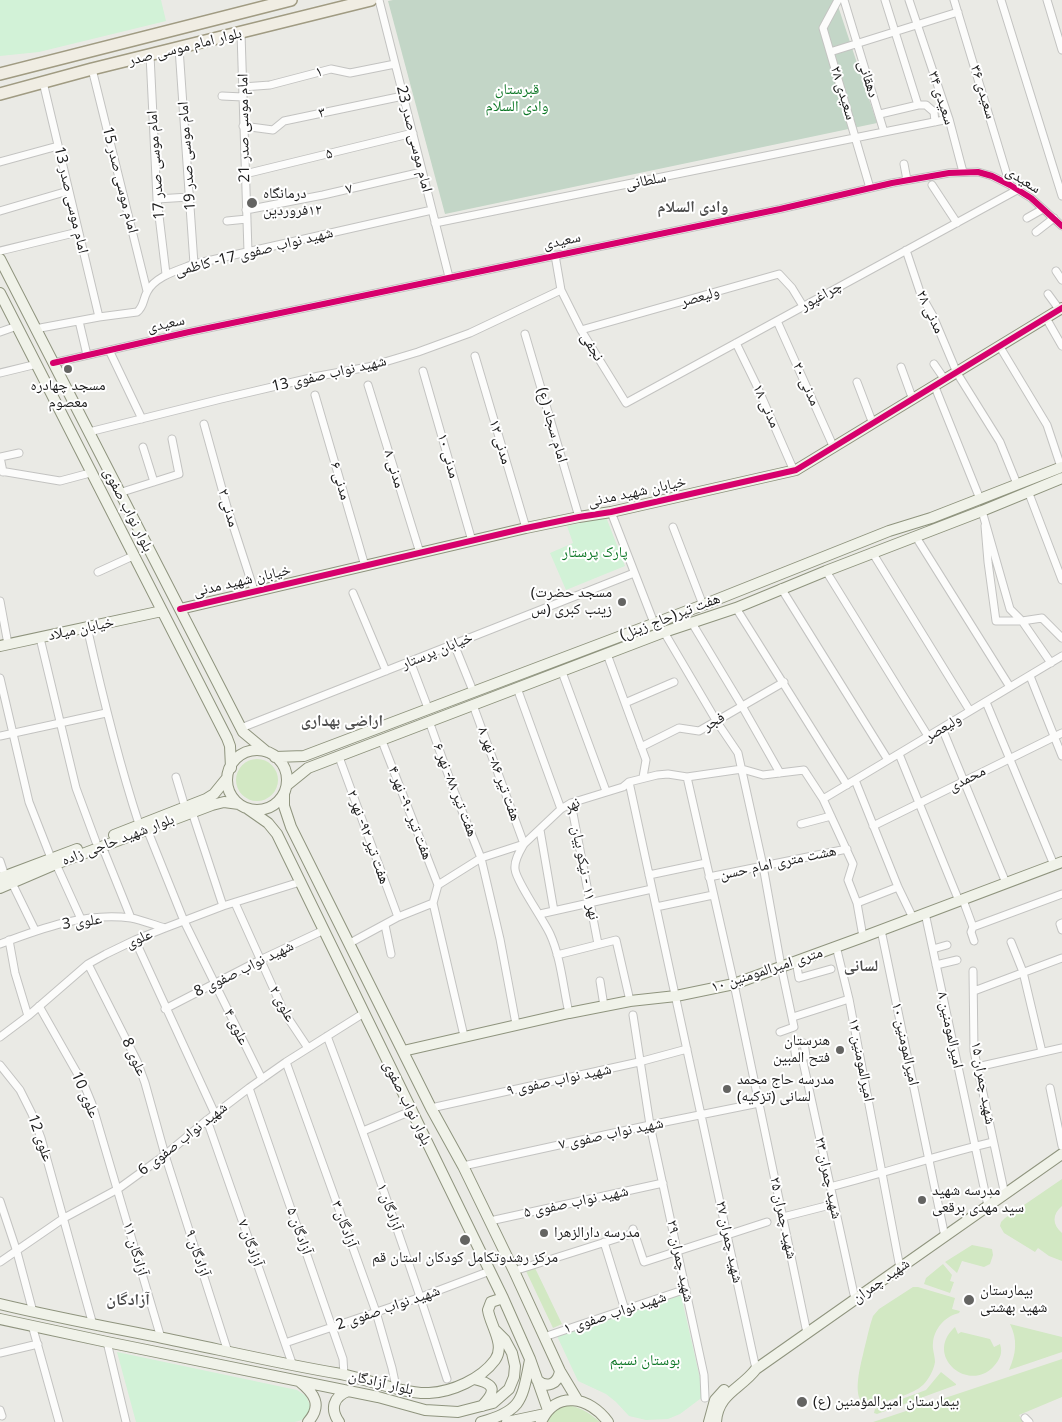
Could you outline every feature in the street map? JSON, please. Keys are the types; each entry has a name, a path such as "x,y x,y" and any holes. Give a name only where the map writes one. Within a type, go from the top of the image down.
{"main road":[{"name":"بلوار امام موسی صدر","path":"0,74 291,0"},
{"name":"بلوار امام موسی صدر","path":"0,94 371,0"},
{"name":"بلوار نواب صفوی","path":"0,259 242,730 271,754"},
{"name":"بلوار نواب صفوی","path":"0,293 230,746 231,768"},
{"name":"خیابان شهید مدنی","path":"180,609 472,540 579,516 611,512 794,471 914,400 1061,309"},
{"name":"هفت تیر(حاج زینل)","path":"271,754 304,756 703,605 889,531 931,518 1062,467"},
{"name":"هفت تیر(حاج زینل)","path":"285,790 308,768 339,758 429,721 664,632 736,608 872,552 982,511 1062,478"},
{"name":"خیابان میلاد","path":"4,645 162,611"},
{"path":"226,738 233,742 238,742 241,738 242,730"},
{"path":"256,750 271,754 283,764 286,774 285,790 277,803 268,808 258,810 243,806 232,797 228,788 227,778 231,768 237,758 246,752 256,750"},
{"path":"304,756 301,764 308,768"},
{"name":"بلوار شهید حاجی زاده","path":"188,810 214,794 227,778"},
{"name":"بلوار نواب صفوی","path":"285,790 286,815 431,1108 463,1166 560,1371 578,1401"},
{"name":"بلوار شهید حاجی زاده","path":"0,888 6,879 188,810 224,802 243,806"},
{"name":"بلوار نواب صفوی","path":"243,806 268,823 277,834 490,1271 530,1359 545,1415"},
{"path":"277,834 281,823 292,827"},
{"name":"۱۰ متری امیرالمومنین","path":"403,1051 569,1013 630,1001 676,996 734,984 1058,864"},
{"name":"شهید چمران","path":"716,1422 717,1415 725,1398 751,1376 756,1369 1062,1154"},
{"path":"495,1330 488,1314 488,1306 491,1302 502,1298"},
{"name":"بلوار آزادگان","path":"0,1304 293,1366 344,1374 418,1393 431,1393 457,1386 474,1379 488,1368 497,1358 499,1349 495,1330"},
{"name":"بلوار آزادگان","path":"0,1319 348,1390 425,1410 458,1412 482,1407 500,1398 509,1389 514,1377 515,1366 512,1353 505,1340 495,1330"},
{"path":"480,1422 498,1418 510,1411 518,1403 526,1383 530,1359"},
{"path":"709,1422 715,1400 720,1394 734,1381 749,1371 756,1369"},
{"path":"537,1380 542,1384 552,1384 560,1376 560,1371"},
{"path":"474,1379 485,1381 492,1387 490,1397 482,1407"},
{"path":"298,1380 312,1393 315,1400 316,1409 308,1422"},
{"path":"339,1422 334,1415 333,1404 338,1396 348,1390"},
{"path":"507,1422 545,1415 565,1400 578,1401 594,1407 608,1422"}],"street":[{"name":"امام موسی صدر 23","path":"379,0 449,277"},
{"name":"سعیدی ۲۸","path":"838,0 823,28 870,188"},
{"name":"دهقانی","path":"844,0 884,132"},
{"path":"885,0 918,105"},
{"name":"سعیدی ۳۴","path":"909,0 964,172"},
{"name":"سعیدی ۳۶","path":"954,0 1010,185"},
{"path":"1001,0 1062,196"},
{"path":"1047,0 1062,50"},
{"path":"830,52 958,12"},
{"name":"امام موسی صدر 21","path":"241,33 248,252"},
{"name":"امام موسی صدر 19","path":"179,48 194,264"},
{"name":"امام موسی صدر 17","path":"150,55 157,200 166,274"},
{"name":"۱","path":"243,87 270,84 331,70 350,73 395,64"},
{"name":"امام موسی صدر 15","path":"92,70 147,291"},
{"name":"امام موسی صدر 13","path":"42,82 99,317"},
{"path":"222,96 243,97"},
{"name":"۳","path":"243,126 273,130 284,121 403,96"},
{"path":"880,114 926,104 934,112 935,122"},
{"path":"857,139 948,120"},
{"name":"۵","path":"245,174 413,134"},
{"name":"سلطانی","path":"435,223 857,139"},
{"path":"0,162 58,146"},
{"path":"904,164 907,180"},
{"name":"۷","path":"246,210 323,195 422,172"},
{"name":"سعیدی","path":"54,363 449,277 780,209 907,180 964,172 978,172 992,176 1010,185 1043,209 1062,226"},
{"path":"932,185 957,223"},
{"name":"چراغپور","path":"626,403 1017,190"},
{"path":"0,212 68,191"},
{"path":"157,200 189,197"},
{"path":"1027,218 1043,209"},
{"name":"شهید نواب صفوی 17- کاظمی","path":"35,329 79,320 137,312 141,309 147,291 166,274 194,264 432,210"},
{"path":"1036,232 1054,218"},
{"path":"227,221 247,219"},
{"path":"0,251 78,232"},
{"name":"مدنی ۲۸","path":"906,250 921,295 933,316 957,373 1000,442 1017,484"},
{"name":"نجفی","path":"555,255 561,290 581,330 626,403"},
{"path":"1056,271 1062,280"},
{"name":"ولیعصر","path":"581,330 780,274 792,288 803,306"},
{"name":"شهید نواب صفوی 13","path":"89,432 319,376 368,367 418,352 470,333 561,290"},
{"path":"1048,294 1061,309"},
{"path":"1046,318 1062,346"},
{"path":"79,320 87,355"},
{"name":"مدنی ۲۰","path":"777,321 834,448"},
{"path":"0,332 17,326"},
{"name":"امام سجاد (ع)","path":"525,334 579,516"},
{"name":"مدنی ۱۸","path":"736,343 794,471"},
{"path":"1000,347 1047,426 1062,467"},
{"path":"109,350 142,419"},
{"name":"مدنی ۱۲","path":"475,356 526,528"},
{"path":"0,373 37,364"},
{"path":"934,364 945,380"},
{"path":"901,367 914,400"},
{"name":"مدنی ۱۰","path":"423,370 472,540"},
{"path":"857,382 873,424"},
{"name":"مدنی ۸","path":"368,385 420,553"},
{"path":"935,387 980,499"},
{"name":"مدنی ۶","path":"316,396 365,566"},
{"name":"مدنی ۲","path":"204,424 227,507 254,590"},
{"path":"119,493 180,474 172,439"},
{"path":"143,447 154,482"},
{"path":"19,453 0,457 2,471 60,480 90,473"},
{"path":"1028,492 1062,580"},
{"path":"982,511 1010,609 1022,621 1051,663"},
{"path":"611,512 654,623"},
{"path":"985,526 996,621 1022,621 1042,618 1062,638"},
{"path":"674,527 703,605"},
{"path":"916,536 1010,687"},
{"path":"872,552 970,711"},
{"path":"98,572 133,556"},
{"path":"826,571 928,736"},
{"name":"خیابان پرستار","path":"242,730 634,573"},
{"path":"782,588 888,760"},
{"path":"353,593 386,671"},
{"path":"0,601 4,645"},
{"path":"736,608 784,682 846,785"},
{"path":"692,624 780,773"},
{"name":"علوی ۴","path":"87,627 106,713 125,781 184,921 262,1079"},
{"path":"664,632 717,722 738,753 763,866 794,1027 780,1032"},
{"path":"40,638 76,788 131,918"},
{"path":"454,644 473,691"},
{"path":"607,654 646,760 643,778"},
{"name":"ولیعصر","path":"823,799 1062,656"},
{"path":"410,662 428,708"},
{"path":"562,672 606,791"},
{"path":"1030,676 1062,756"},
{"path":"0,678 29,802 53,861 81,919"},
{"path":"625,703 674,682"},
{"name":"فجر","path":"641,747 679,728 700,731 784,682"},
{"path":"518,688 561,809"},
{"path":"986,702 1009,758 1058,864"},
{"name":"هفت تیر ۸۶- نهر ۸","path":"473,705 524,844"},
{"path":"0,736 106,713"},
{"name":"هفت تیر ۸۸- نهر ۶","path":"429,721 481,858 500,939 516,1024"},
{"path":"942,728 1006,883"},
{"name":"محمدی","path":"874,826 1062,733"},
{"name":"هفت تیر ۹۰- نهر ۴","path":"382,741 438,885"},
{"path":"899,754 918,803 973,927 971,932 974,941"},
{"name":"هفت تیر ۹۲- نهر ۲","path":"339,758 398,917"},
{"name":"نهر","path":"438,885 481,858 524,844 561,809 571,803 624,787 629,782 643,778 668,774 687,778 742,770 763,775 804,770 823,799"},
{"path":"176,777 224,906"},
{"name":"شهید چمران ۲۵","path":"687,778 734,984 807,1333"},
{"path":"855,780 913,918"},
{"name":"شهید چمران ۲۷","path":"629,782 756,1369"},
{"path":"823,799 853,864 848,880 857,903 863,937"},
{"name":"نهر ۱۱ - نیکو بیان","path":"571,803 598,944"},
{"path":"801,824 831,816"},
{"path":"540,830 554,911"},
{"path":"524,844 518,854 515,869 519,881 540,914 551,936 557,955 569,1013"},
{"name":"هشت متری امام حسن","path":"709,878 847,849"},
{"path":"0,862 6,879 35,930"},
{"path":"649,875 706,863"},
{"name":"علوی","path":"0,1037 28,1016 88,964 135,940 165,928 224,906 300,882"},
{"path":"438,885 433,903 449,965 464,1036"},
{"path":"857,903 898,886"},
{"path":"540,914 652,890"},
{"path":"973,927 1062,894"},
{"path":"656,907 713,895"},
{"name":"علوی ۲","path":"235,903 284,1012 308,1048"},
{"path":"350,943 398,917 433,903"},
{"name":"امیرالمومنین ۸","path":"925,913 988,1206"},
{"name":"علوی 3","path":"0,944 35,930 81,919 131,918 165,928"},
{"path":"1062,923 1060,924 1062,930"},
{"path":"385,925 391,954"},
{"name":"شهید نواب صفوی 8","path":"165,1009 260,960 324,930"},
{"name":"امیرالمومنین ۱۰","path":"881,930 930,1158 944,1237"},
{"path":"8,940 15,973 28,1016"},
{"path":"135,940 165,1009 215,1114"},
{"path":"557,955 616,940 630,1001"},
{"path":"1011,942 1023,972 1042,1052"},
{"path":"933,949 947,945"},
{"name":"امیرالمومنین ۱۲","path":"836,946 850,999 900,1268"},
{"path":"974,991 1062,958"},
{"path":"936,965 957,960"},
{"path":"796,961 800,978 831,968"},
{"name":"علوی 8","path":"88,964 137,1061 165,1155"},
{"name":"شهید چمران ۱۵","path":"973,971 974,1051 1005,1195"},
{"path":"600,981 604,1006"},
{"path":"792,1017 850,999"},
{"name":"علوی 10","path":"39,1006 85,1087 118,1189"},
{"name":"شهید نواب صفوی 6","path":"0,1262 64,1218 118,1189 165,1155 207,1120 262,1079 364,1013"},
{"name":"شهید چمران ۲۹","path":"633,1015 650,1124 704,1375 705,1398"},
{"name":"آزادگان ۱","path":"327,1036 363,1131 421,1297 447,1379"},
{"path":"977,1067 1062,1048"},
{"name":"شهید نواب صفوی ۹","path":"431,1108 640,1062 687,1049"},
{"name":"شهید چمران ۲۳","path":"802,1057 856,1299"},
{"name":"آزادگان ۳","path":"286,1062 376,1312 396,1387"},
{"name":"علوی 12","path":"0,1065 20,1090 41,1138 92,1325"},
{"name":"آزادگان ۵","path":"250,1088 343,1359 344,1374"},
{"path":"1050,1088 1062,1146"},
{"name":"شهید نواب صفوی ۷","path":"463,1166 650,1124 759,1103"},
{"path":"363,1131 411,1112"},
{"name":"آزادگان ۷","path":"207,1120 293,1366"},
{"path":"830,1187 993,1142"},
{"name":"آزادگان ۹","path":"165,1155 228,1352"},
{"name":"شهید نواب صفوی ۵","path":"490,1221 662,1183"},
{"name":"آزادگان ۱۱","path":"118,1189 160,1338"},
{"path":"0,1200 17,1252 33,1312"},
{"path":"783,1217 834,1204"},
{"path":"514,1271 634,1231 644,1262 767,1222"},
{"path":"604,1242 625,1310"},
{"name":"شهید نواب صفوی 2","path":"285,1343 421,1297 490,1271"},
{"name":"شهید نواب صفوی ۱","path":"544,1336 686,1289"},
{"path":"32,1325 59,1422"},
{"path":"107,1342 126,1422"},
{"path":"0,1353 38,1344"}],"green space":[{"path":"0,0 161,0 166,21 39,52 0,56"},
{"name":"قبرستان وادی السلام","path":"836,0 877,123 445,214 388,1"},
{"name":"پارک پرستار","path":"606,517 625,566 566,590 550,553 573,543 567,526"},
{"path":"261,759 269,762 275,768 278,780 275,792 269,798 253,801 245,798 239,792 236,776 239,768 245,762"},
{"path":"1062,1179 1062,1206 1056,1212 1055,1223 1062,1233 1062,1261 1049,1256 1038,1248 1035,1252 1004,1233 1000,1226 1005,1218"},
{"path":"972,1245 992,1249 993,1255 990,1264 984,1267 962,1261 957,1273 945,1262"},
{"path":"943,1264 952,1275 950,1281 954,1282 950,1293 924,1284 926,1278"},
{"path":"535,1268 562,1324 553,1328 526,1271"},
{"path":"913,1287 955,1298 952,1309 960,1311 945,1320 936,1332 933,1345 934,1365 923,1385 908,1394 869,1405 862,1402 858,1387 864,1350 873,1316 879,1309"},
{"name":"بوستان نسیم","path":"681,1295 704,1396 680,1414 668,1419 646,1420 629,1416 606,1394 578,1381 557,1336"},
{"path":"1010,1324 1062,1337 1062,1352 1009,1370 1015,1347 1013,1330"},
{"path":"955,1327 958,1334 961,1332 990,1339 994,1347 1000,1344 1001,1350 998,1361 984,1374 973,1376 962,1374 953,1368 947,1359 944,1349 946,1338"},
{"path":"117,1352 297,1390 306,1396 311,1407 305,1418 294,1422 136,1422"},
{"path":"1062,1359 1062,1397 1019,1415 1023,1422 873,1422"},
{"path":"941,1372 956,1385 877,1414 874,1413 875,1409 926,1390"},
{"path":"562,1405 573,1406 582,1410 600,1422 543,1422 545,1418"}],"cycle path":[{"path":"53,363 189,332 780,209 892,183 949,173 978,172 992,176 1031,198 1062,226"},
{"path":"180,609 526,528 611,512 796,470 1062,308"}],"place":[{"name":"درمانگاه ١٢فروردین","path":"252,203"},
{"name":"مسجد چهادره معصوم","path":"68,369"},
{"name":"(مسجد حضرت زینب کبری (س","path":"622,602"},
{"name":"هنرستان فتح المبین","path":"840,1050"},
{"name":"مدرسه حاج محمد لسانی (تزکیه)","path":"727,1089"},
{"name":"مدرسه شهید سید مهدی برقعی","path":"922,1200"},
{"name":"مدرسه دارالزهرا","path":"544,1233"},
{"name":"مرکز رشدوتکامل کودکان استان قم","path":"465,1240"},
{"name":"بیمارستان شهید بهشتی","path":"969,1300"},
{"name":"بیمارستان امیرالمؤمنین (ع)","path":"802,1402"}],"district":[{"name":"وادی السلام","path":"693,207"},
{"name":"اراضی بهداری","path":"342,721"},
{"name":"لسانی","path":"861,966"},
{"name":"آزادگان","path":"128,1300"}]}
